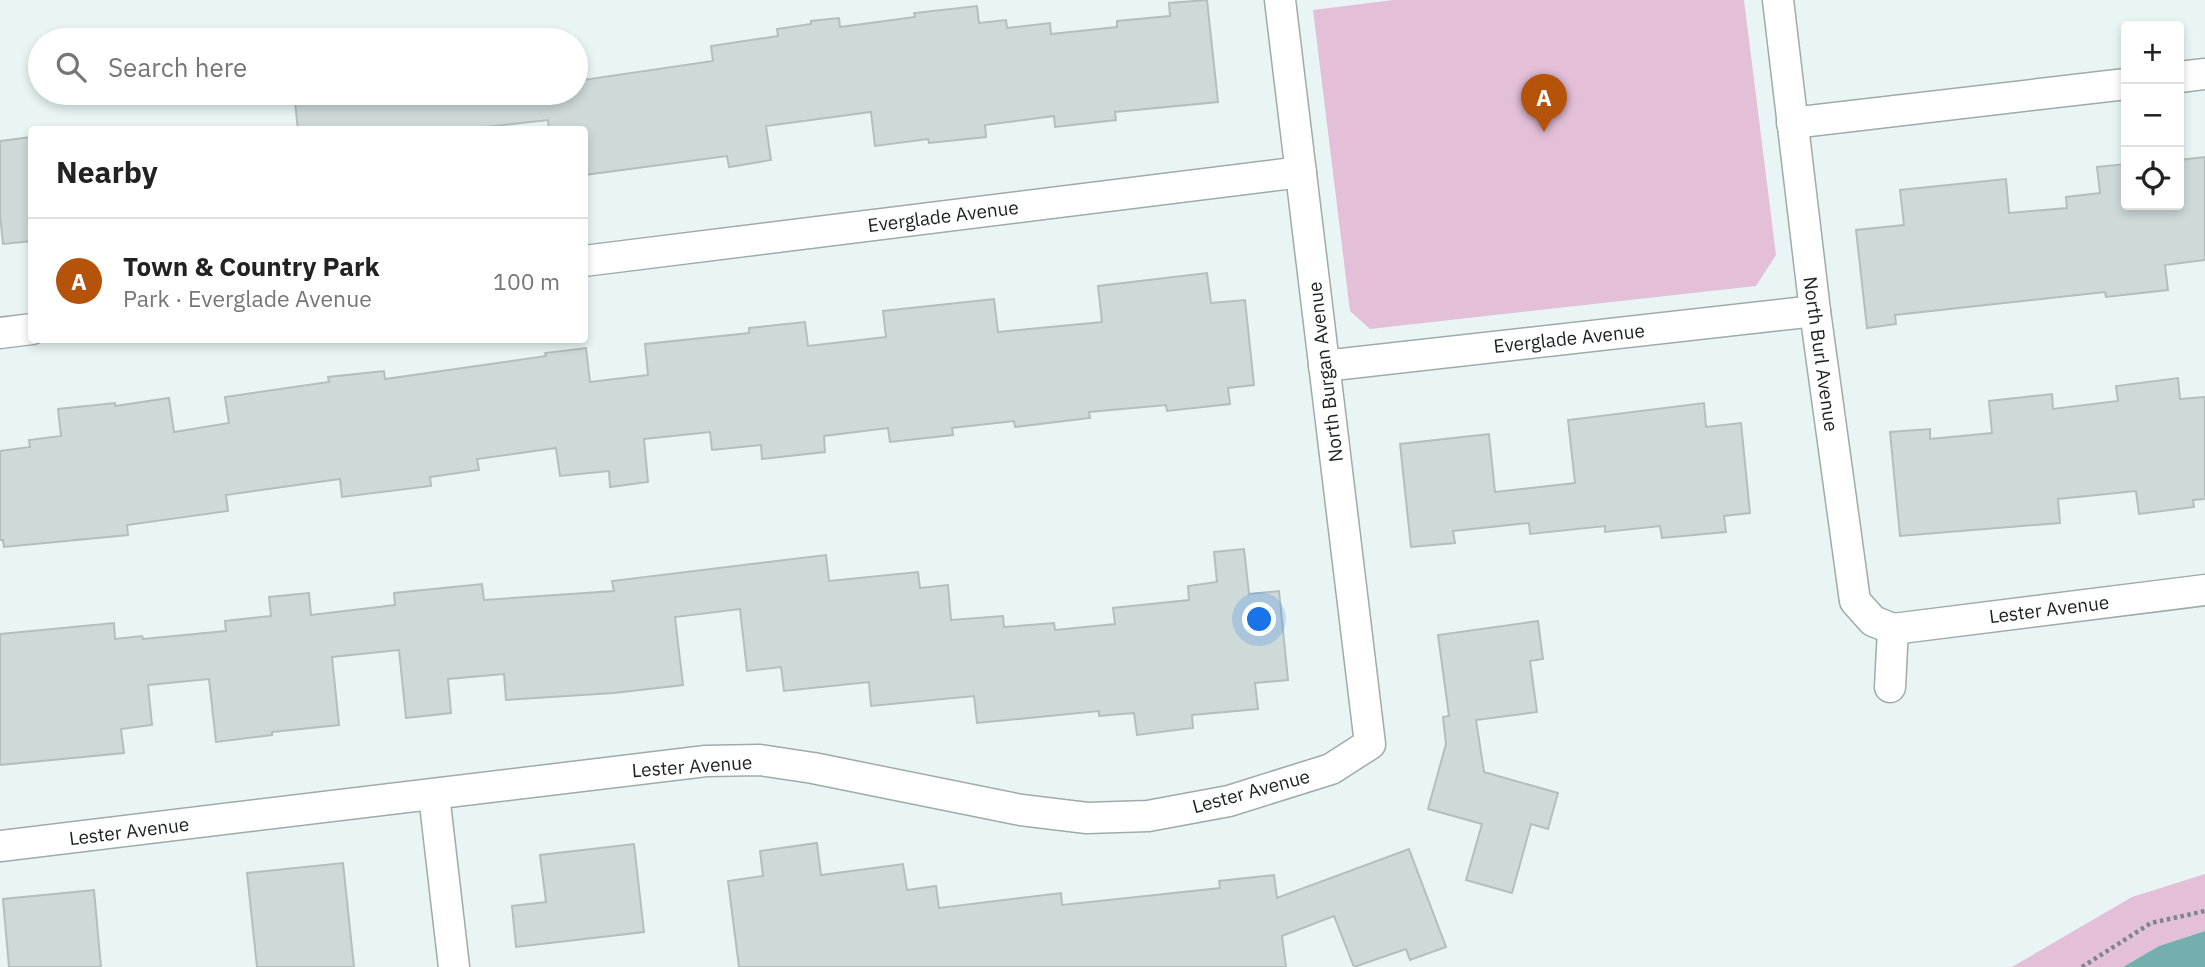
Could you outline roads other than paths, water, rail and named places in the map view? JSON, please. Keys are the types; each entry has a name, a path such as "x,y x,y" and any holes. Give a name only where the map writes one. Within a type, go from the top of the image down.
{"street":[{"name":"North Burgan Avenue","path":"1280,0 1370,744"},
{"name":"North Burl Avenue","path":"1778,0 1815,311 1855,601 1872,621 1894,629"},
{"path":"2184,76 2205,74"},
{"path":"1792,122 2121,84"},
{"name":"Everglade Avenue","path":"588,261 1301,172"},
{"name":"Everglade Avenue","path":"1324,366 1815,311"},
{"path":"0,333 28,330"},
{"name":"Lester Avenue","path":"1894,629 2205,590"},
{"path":"1890,687 1894,629"},
{"name":"Lester Avenue","path":"0,846 706,761 760,760 813,768 1021,810 1087,818 1148,816 1229,801 1331,769 1370,744"},
{"path":"434,795 454,967"}],"water":[{"path":"2205,931 2205,967 2123,967 2159,946"}],"place":[{"name":"Town & Country Park","path":"1544,132"}]}
